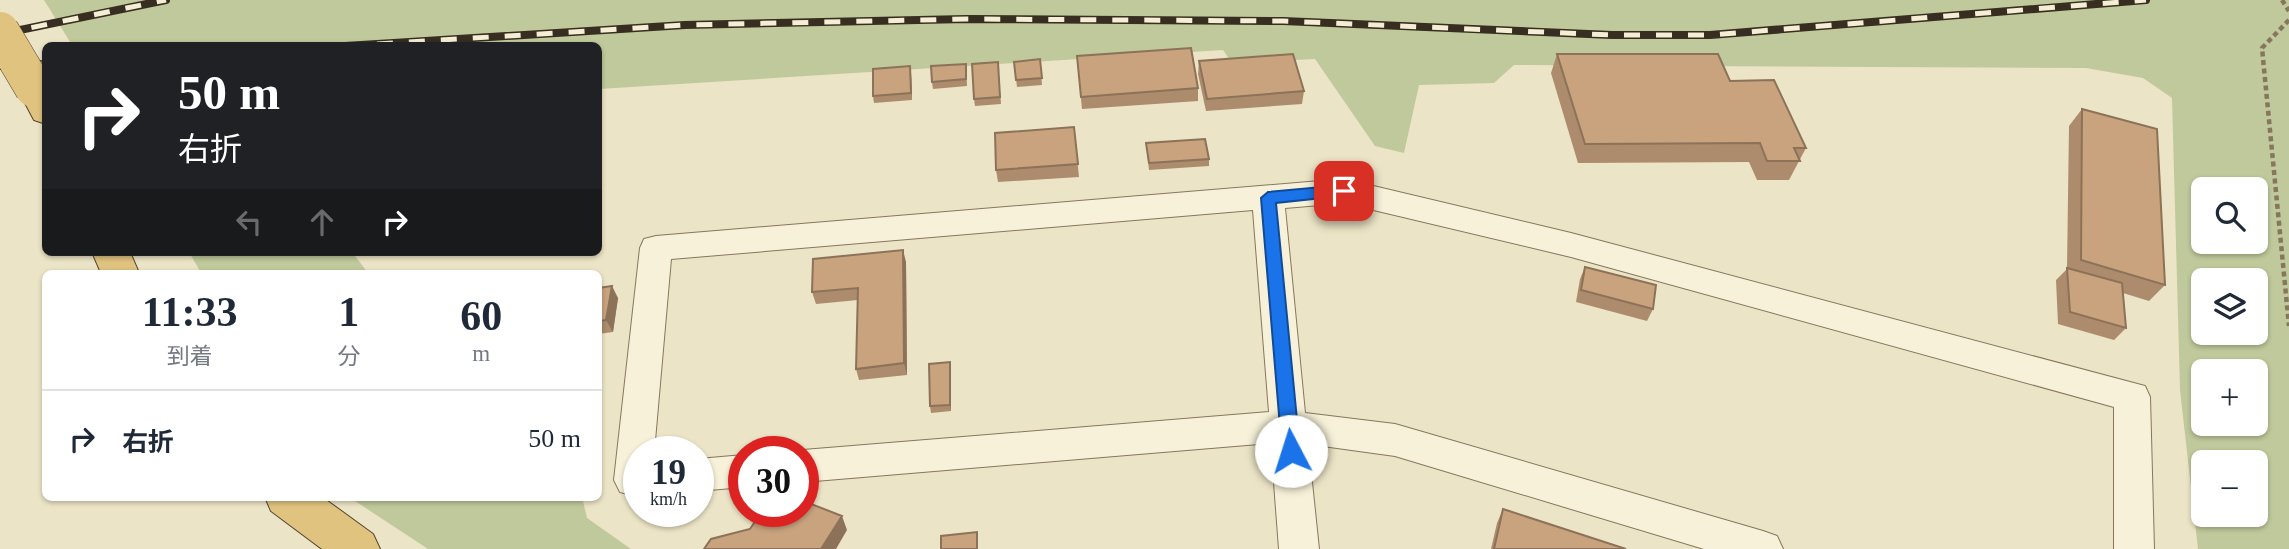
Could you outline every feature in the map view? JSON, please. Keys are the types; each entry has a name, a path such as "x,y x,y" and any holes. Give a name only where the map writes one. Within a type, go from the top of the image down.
{"highway":[{"path":"0,31 40,100"},
{"path":"292,501 358,549"}],"street":[{"path":"637,436 656,248 1344,191 1598,253 2132,397 2134,549"},
{"path":"1268,198 1299,549"},
{"path":"819,465 1289,426 1395,440 1763,549"}],"path":[{"path":"2282,0 2289,11"},
{"path":"2289,20 2262,48 2289,326"}],"green space":[{"path":"44,0 2289,0 2289,549 2198,549 2196,527 2268,527 2268,450 2191,450 2191,487 2180,390 2172,98 2143,78 2086,68 1514,65 1494,83 1419,85 1404,153 1375,146 1315,59 1232,63 1223,50 602,89 602,42 70,42"},
{"path":"191,256 355,256 366,270 199,270"},
{"path":"355,501 583,501 587,518 631,549 428,549"}],"building":[{"path":"1191,48 1198,88 1081,97 1077,56"},
{"path":"1293,54 1304,91 1207,99 1199,61"},
{"path":"1557,54 1718,54 1730,81 1774,80 1806,148 1794,148 1800,161 1767,161 1760,143 1585,144"},
{"path":"1040,59 1042,78 1016,80 1014,62"},
{"path":"998,62 1000,97 974,99 972,64"},
{"path":"966,64 966,79 932,82 931,66"},
{"path":"910,66 911,93 873,96 873,69"},
{"path":"2082,109 2157,129 2165,285 2081,260"},
{"path":"1074,127 1078,164 996,170 995,133"},
{"path":"1205,139 1209,159 1149,163 1146,143"},
{"path":"903,250 904,363 856,369 858,288 812,292 813,259"},
{"path":"1585,267 1656,285 1653,309 1581,290"},
{"path":"2067,268 2122,283 2126,328 2070,312"},
{"path":"612,286 606,320 602,320 602,287"},
{"path":"950,362 950,405 930,406 929,364"},
{"path":"819,507 842,516 821,549 704,549 711,539 750,529 819,527"},
{"path":"1503,509 1626,549 1494,549"},
{"path":"977,532 977,549 941,549 941,536"}],"railway":[{"path":"0,34 166,0"},
{"path":"410,42 685,25 967,19 1283,21 1612,35 1710,35 2146,0"},
{"path":"0,66 42,64"}],"route":[{"path":"1291,451 1268,198 1344,191"}]}
